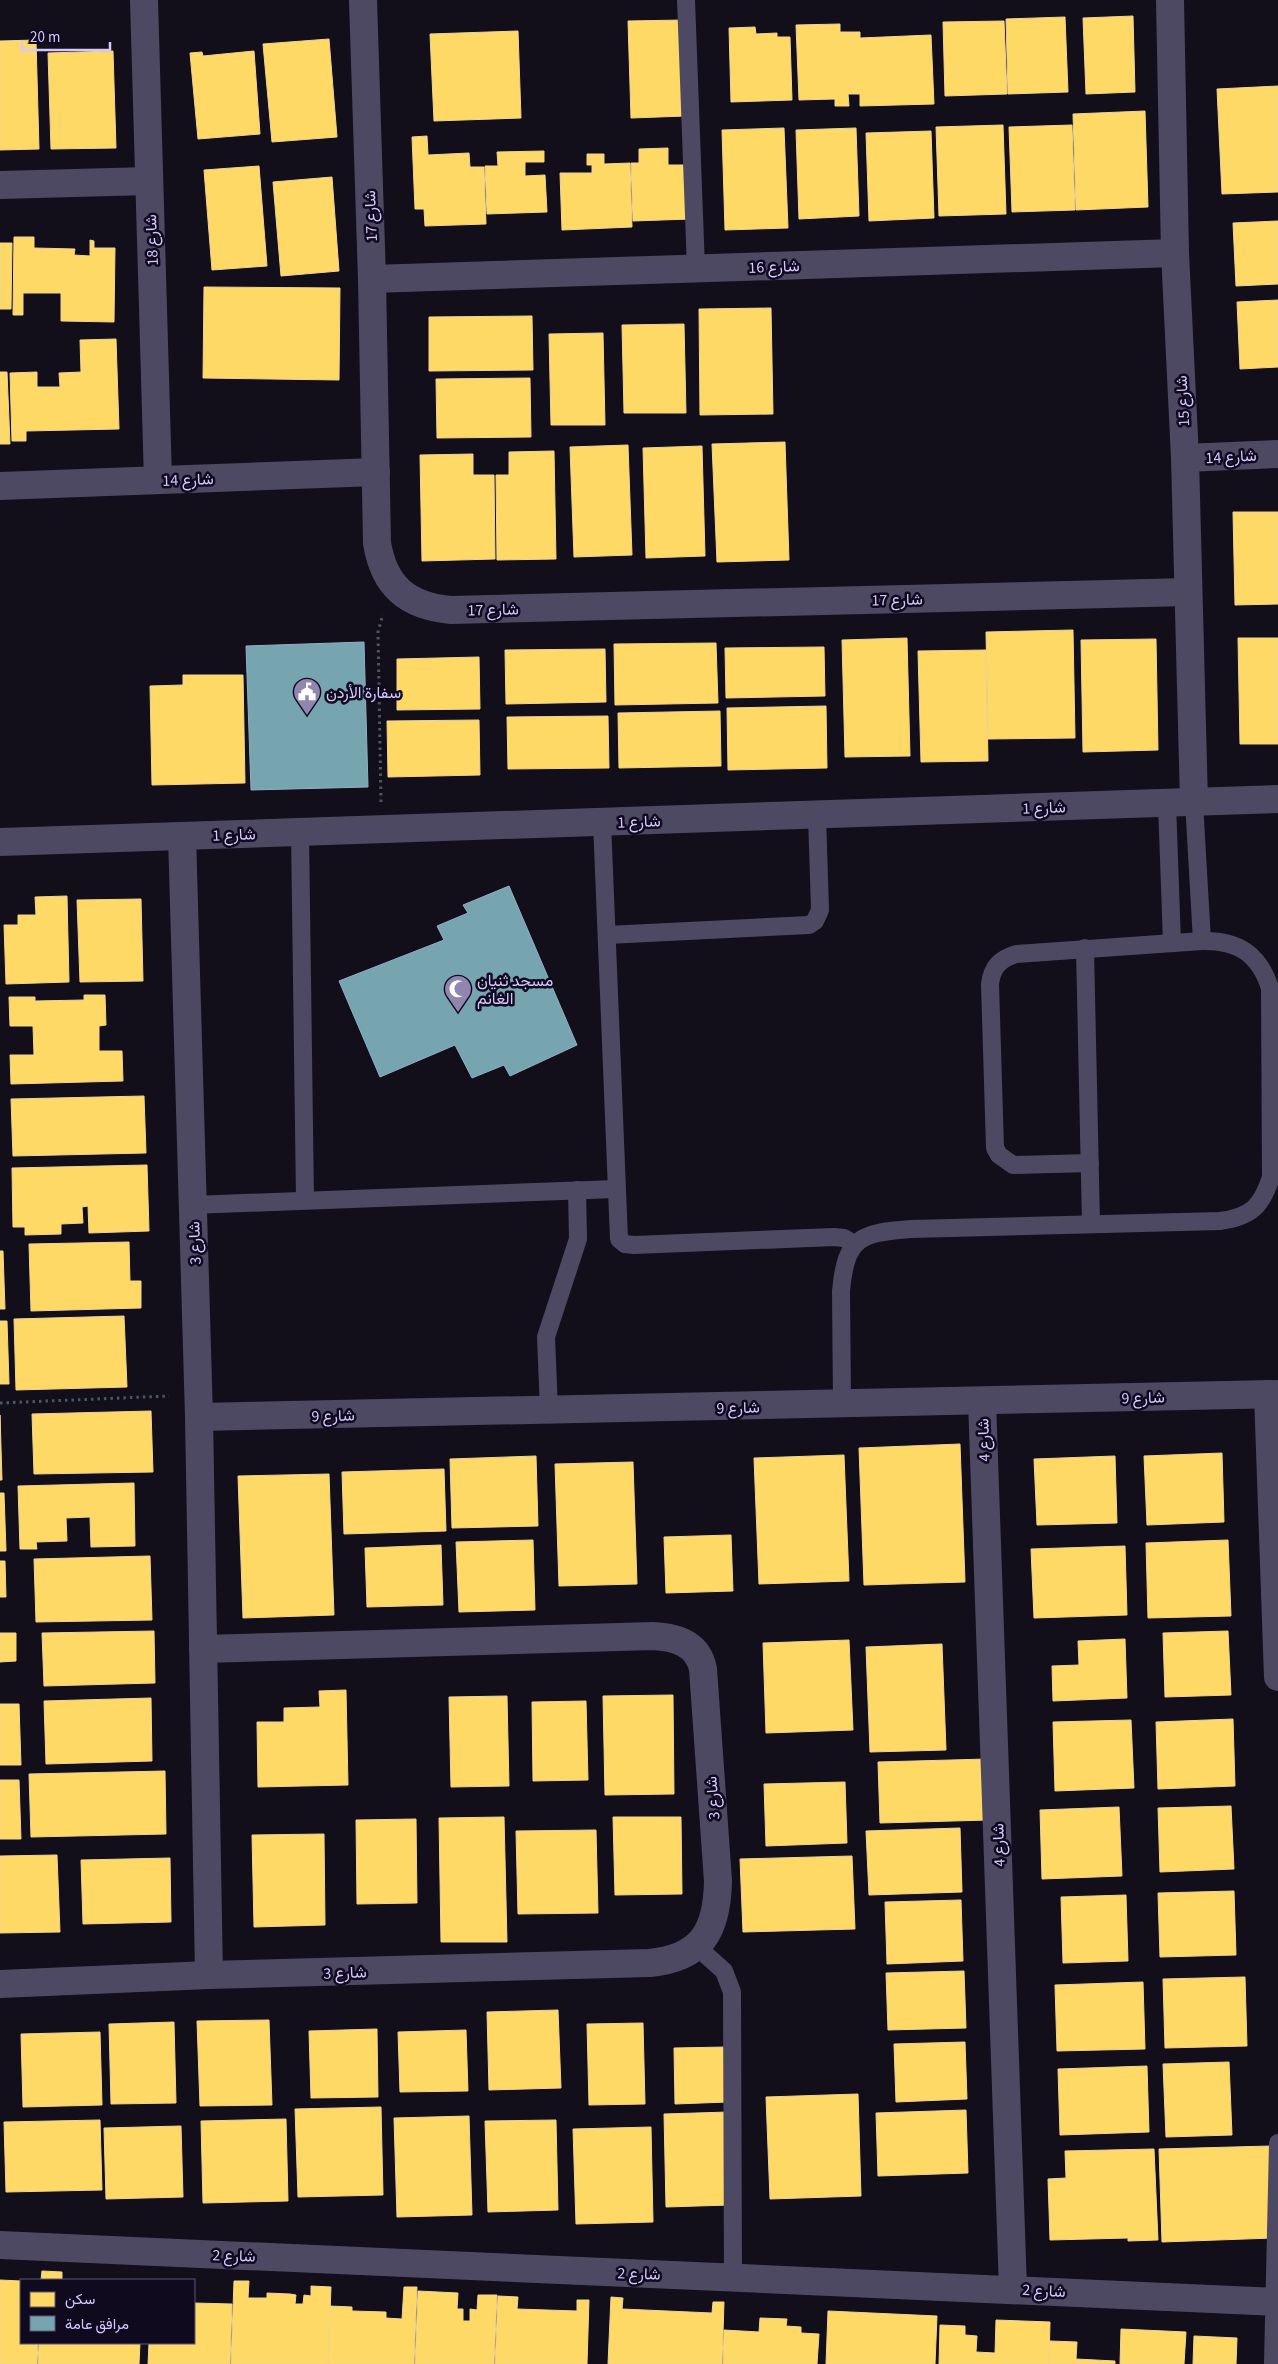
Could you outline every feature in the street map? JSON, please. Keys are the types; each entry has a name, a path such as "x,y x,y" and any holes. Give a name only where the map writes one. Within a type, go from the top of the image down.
{"street":[{"name":"شارع 18","path":"144,0 158,480"},
{"name":"شارع 17","path":"363,0 372,279 376,542 380,561 391,582 399,591 418,604 431,608 451,610 1188,592"},
{"name":"شارع 15","path":"1170,0 1175,253 1185,458 1188,592 1180,802"},
{"path":"0,185 149,181"},
{"name":"شارع 16","path":"372,279 1175,253"},
{"name":"شارع 14","path":"1185,458 1278,454"},
{"name":"شارع 14","path":"0,486 376,472"},
{"name":"شارع 1","path":"0,842 1278,799"},
{"name":"شارع 3","path":"182,836 204,1649 209,1975"},
{"path":"1273,1394 1278,1677"},
{"name":"شارع 9","path":"198,1406 549,1410 1273,1394"},
{"name":"شارع 4","path":"982,1401 1013,2289"},
{"name":"شارع 3","path":"0,1984 209,1975 649,1964 670,1961 696,1946 704,1938 716,1914 718,1880 703,1669 698,1654 686,1643 666,1636 653,1636 204,1649"},
{"name":"شارع 2","path":"0,2245 1277,2302"}],"lane":[{"path":"686,0 696,269"},
{"path":"1180,802 1202,941"},
{"path":"1172,943 1180,802"},
{"path":"607,935 810,925 815,921 820,910 817,815"},
{"path":"602,822 617,1234 619,1240 625,1244 834,1237 844,1238 854,1244"},
{"path":"300,832 305,1200"},
{"path":"842,1404 841,1291 844,1264 854,1244 872,1234 903,1229 1220,1221 1238,1218 1254,1209 1266,1195 1271,1177 1270,988 1265,974 1246,951 1232,944 1202,941 1016,954 1006,957 997,963 991,973 990,984 994,1140 999,1156 1012,1165 1021,1166 1090,1163"},
{"path":"1085,948 1091,1224"},
{"path":"193,1205 616,1188"},
{"path":"549,1410 546,1338 578,1239 577,1190"},
{"path":"696,1946 724,1971 732,1992 733,2277"},
{"path":"1273,2364 1277,2302 1278,2143"}],"path":[{"path":"382,829 378,632 391,582"},
{"path":"0,1404 198,1406"}],"building: سكن":[{"path":"1133,16 1135,92 1086,94 1083,18"},
{"path":"1065,17 1068,92 1008,94 1006,19"},
{"path":"683,20 686,116 631,118 628,21"},
{"path":"1004,21 1007,94 945,96 943,22"},
{"path":"840,24 840,32 860,32 860,38 931,35 934,104 860,106 860,94 848,94 849,106 835,106 835,99 799,100 796,25"},
{"path":"755,27 756,34 777,33 777,37 790,37 792,100 731,102 729,28"},
{"path":"518,31 521,118 434,121 430,34"},
{"path":"329,39 337,137 272,142 263,44"},
{"path":"36,40 39,149 0,150 0,41"},
{"path":"113,51 116,148 51,149 48,53"},
{"path":"254,51 260,134 198,139 190,53 202,52 203,56"},
{"path":"1278,86 1278,192 1222,194 1217,89"},
{"path":"1145,111 1148,207 1076,210 1073,114"},
{"path":"1003,125 1006,214 939,216 936,127"},
{"path":"1072,125 1075,210 1012,212 1009,127"},
{"path":"784,128 788,228 725,230 722,130"},
{"path":"856,128 859,216 799,219 796,130"},
{"path":"931,131 934,218 869,221 866,133"},
{"path":"427,136 428,155 469,153 470,167 484,167 486,224 425,226 424,209 415,209 412,137"},
{"path":"668,148 668,165 689,165 691,219 633,221 631,163 639,163 639,149"},
{"path":"544,151 544,162 525,162 525,176 545,175 547,212 487,214 485,166 498,166 497,152"},
{"path":"587,154 604,154 604,164 630,163 632,227 562,230 560,173 592,173 592,165 587,165"},
{"path":"259,166 267,266 212,270 204,170"},
{"path":"332,177 339,271 281,276 273,182"},
{"path":"1278,221 1278,284 1236,286 1233,223"},
{"path":"14,237 34,237 34,248 75,249 74,255 90,256 90,240 94,241 94,248 115,248 114,322 61,321 61,293 23,293 23,315 13,315"},
{"path":"0,243 12,243 11,309 0,309"},
{"path":"204,287 340,288 339,380 203,378"},
{"path":"1278,300 1278,367 1240,369 1237,302"},
{"path":"771,308 773,414 700,415 699,309"},
{"path":"532,316 533,370 429,371 429,317"},
{"path":"684,324 686,413 624,413 622,325"},
{"path":"603,333 605,425 551,425 549,334"},
{"path":"116,339 119,429 26,431 26,441 12,441 10,373 37,372 37,387 60,387 59,373 81,372 80,340"},
{"path":"0,372 7,372 10,444 0,444"},
{"path":"530,378 531,437 437,438 436,379"},
{"path":"785,442 789,560 717,562 712,444"},
{"path":"628,445 632,555 574,557 570,447"},
{"path":"702,446 705,556 646,558 643,448"},
{"path":"554,451 556,559 497,560 496,475 509,475 509,452"},
{"path":"473,454 473,475 494,475 495,559 422,561 420,455"},
{"path":"1233,512 1278,512 1278,604 1235,605"},
{"path":"1073,630 1075,738 988,739 986,632"},
{"path":"907,638 910,756 845,757 842,640"},
{"path":"1238,638 1278,638 1278,744 1240,744"},
{"path":"1156,639 1158,750 1083,752 1081,640"},
{"path":"716,643 718,703 615,705 614,644"},
{"path":"824,647 825,696 726,698 725,648"},
{"path":"605,649 606,702 506,704 505,650"},
{"path":"986,650 988,761 921,762 918,651"},
{"path":"479,657 480,709 397,710 397,659"},
{"path":"183,675 243,675 245,783 152,785 150,686 183,685"},
{"path":"826,706 827,768 728,770 727,708"},
{"path":"720,711 721,766 619,768 618,713"},
{"path":"608,716 609,768 508,769 507,717"},
{"path":"479,720 480,775 388,777 387,721"},
{"path":"67,896 69,982 6,984 4,925 18,925 18,915 36,915 35,897"},
{"path":"141,899 143,981 80,982 77,900"},
{"path":"84,995 105,995 106,1025 99,1026 99,1051 122,1051 123,1081 11,1084 10,1055 34,1055 33,1026 10,1026 9,997 35,997 35,1001 84,1000"},
{"path":"144,1096 146,1153 13,1156 11,1099"},
{"path":"147,1165 149,1231 89,1233 88,1206 82,1207 83,1223 61,1224 61,1234 25,1235 25,1227 13,1227 12,1168"},
{"path":"129,1242 130,1281 141,1281 141,1308 31,1311 29,1244"},
{"path":"0,1251 3,1251 5,1309 0,1309"},
{"path":"124,1316 127,1387 16,1390 14,1319"},
{"path":"0,1321 7,1321 9,1384 0,1384"},
{"path":"151,1411 153,1472 34,1474 32,1414"},
{"path":"0,1415 2,1480 0,1480"},
{"path":"960,1444 965,1582 864,1585 859,1448"},
{"path":"1222,1453 1224,1522 1147,1525 1144,1456"},
{"path":"844,1455 849,1581 759,1584 754,1458"},
{"path":"536,1456 538,1526 452,1528 450,1459"},
{"path":"1115,1456 1117,1523 1037,1525 1034,1459"},
{"path":"633,1462 637,1584 559,1586 555,1464"},
{"path":"444,1469 446,1531 344,1534 342,1472"},
{"path":"329,1474 334,1615 243,1618 238,1476"},
{"path":"134,1483 135,1546 91,1547 90,1517 66,1518 67,1541 36,1542 37,1549 20,1549 18,1486"},
{"path":"0,1493 4,1493 6,1551 0,1551"},
{"path":"731,1535 733,1591 666,1593 664,1537"},
{"path":"533,1540 535,1610 459,1612 456,1542"},
{"path":"1228,1540 1231,1616 1148,1618 1146,1543"},
{"path":"441,1545 443,1605 367,1607 365,1548"},
{"path":"1125,1546 1127,1615 1034,1618 1031,1549"},
{"path":"150,1556 152,1620 36,1622 34,1559"},
{"path":"0,1561 5,1561 6,1597 0,1597"},
{"path":"154,1631 155,1683 44,1686 42,1633"},
{"path":"1228,1631 1231,1695 1165,1697 1163,1633"},
{"path":"0,1633 16,1633 16,1661 0,1662"},
{"path":"1125,1639 1127,1698 1053,1701 1052,1666 1079,1665 1078,1641"},
{"path":"849,1640 853,1730 766,1733 763,1643"},
{"path":"942,1644 946,1750 870,1752 866,1647"},
{"path":"346,1690 348,1785 258,1787 257,1722 284,1722 284,1708 320,1707 319,1691"},
{"path":"673,1695 674,1794 605,1795 603,1696"},
{"path":"507,1696 509,1786 451,1787 449,1697"},
{"path":"151,1698 152,1761 46,1764 44,1701"},
{"path":"586,1701 588,1780 533,1781 532,1702"},
{"path":"0,1704 19,1704 21,1765 0,1765"},
{"path":"1233,1719 1235,1786 1158,1789 1156,1722"},
{"path":"1131,1720 1134,1788 1055,1791 1053,1722"},
{"path":"987,1759 989,1820 880,1823 878,1762"},
{"path":"165,1771 166,1834 31,1837 29,1774"},
{"path":"0,1780 19,1780 21,1839 0,1839"},
{"path":"845,1782 847,1843 766,1846 764,1784"},
{"path":"1231,1806 1234,1869 1160,1872 1158,1808"},
{"path":"1119,1807 1122,1876 1042,1879 1040,1810"},
{"path":"504,1817 507,1942 441,1942 439,1818"},
{"path":"613,1817 681,1817 682,1894 615,1895"},
{"path":"416,1819 417,1903 357,1904 356,1820"},
{"path":"960,1828 962,1892 869,1895 866,1831"},
{"path":"596,1830 598,1913 518,1914 516,1831"},
{"path":"324,1834 325,1925 254,1927 252,1835"},
{"path":"57,1855 60,1932 0,1933 0,1856"},
{"path":"852,1856 855,1929 743,1932 740,1859"},
{"path":"170,1858 171,1922 83,1924 81,1860"},
{"path":"1234,1891 1236,1955 1160,1957 1158,1893"},
{"path":"1126,1895 1128,1961 1063,1963 1061,1897"},
{"path":"961,1900 963,1961 887,1964 885,1902"},
{"path":"964,1971 966,2028 888,2030 886,1973"},
{"path":"1245,1977 1247,2046 1165,2048 1163,1979"},
{"path":"1143,1982 1145,2049 1057,2051 1055,1985"},
{"path":"558,2010 561,2088 489,2090 487,2012"},
{"path":"269,2020 272,2105 200,2106 197,2021"},
{"path":"174,2022 176,2103 111,2104 109,2024"},
{"path":"643,2023 645,2104 589,2105 587,2024"},
{"path":"377,2029 378,2097 311,2098 309,2031"},
{"path":"466,2030 468,2091 400,2092 398,2032"},
{"path":"100,2032 102,2105 23,2107 21,2034"},
{"path":"965,2042 967,2099 896,2102 894,2044"},
{"path":"726,2047 728,2102 675,2104 674,2048"},
{"path":"1229,2062 1232,2135 1166,2137 1163,2064"},
{"path":"1147,2066 1149,2132 1060,2135 1058,2069"},
{"path":"858,2094 861,2196 770,2199 766,2097"},
{"path":"381,2107 383,2195 298,2197 295,2109"},
{"path":"966,2110 968,2173 878,2176 876,2113"},
{"path":"728,2112 730,2205 666,2207 664,2114"},
{"path":"469,2116 472,2215 397,2217 394,2118"},
{"path":"286,2119 288,2201 203,2203 201,2121"},
{"path":"100,2120 102,2190 6,2192 4,2122"},
{"path":"556,2120 558,2210 488,2212 485,2121"},
{"path":"181,2126 183,2197 106,2199 104,2128"},
{"path":"651,2127 653,2222 576,2224 573,2129"},
{"path":"1270,2146 1273,2238 1162,2242 1159,2149"},
{"path":"1154,2149 1158,2240 1128,2241 1128,2238 1050,2240 1048,2179 1066,2178 1065,2151"},
{"path":"42,2271 62,2272 62,2279 41,2279"},
{"path":"0,2280 20,2281 20,2344 38,2344 37,2364 0,2364"},
{"path":"234,2281 249,2281 248,2298 267,2298 267,2293 290,2294 296,2295 295,2304 303,2304 304,2295 311,2296 311,2286 331,2287 328,2364 231,2364"},
{"path":"404,2287 417,2287 414,2364 328,2364 330,2306 352,2307 352,2311 386,2312 386,2318 402,2319"},
{"path":"418,2291 458,2293 457,2309 463,2309 463,2321 470,2321 470,2309 477,2310 478,2295 497,2295 494,2364 415,2364"},
{"path":"498,2296 518,2297 517,2309 577,2311 577,2300 589,2300 587,2364 495,2364"},
{"path":"611,2297 623,2298 622,2309 712,2313 713,2302 724,2302 722,2364 608,2364"},
{"path":"195,2303 232,2304 230,2364 148,2364 149,2344 195,2344"},
{"path":"828,2311 937,2316 935,2364 826,2364"},
{"path":"760,2318 787,2319 786,2326 801,2327 801,2333 819,2334 817,2364 723,2364 724,2330 759,2332"},
{"path":"996,2320 1050,2322 1049,2364 939,2364 940,2325 965,2326 965,2335 977,2336 976,2352 995,2353"},
{"path":"1121,2329 1186,2332 1184,2364 1120,2364"},
{"path":"1194,2336 1237,2338 1236,2364 1193,2364"},
{"path":"1050,2341 1077,2342 1076,2359 1115,2361 1115,2364 1049,2364"},
{"path":"39,2344 140,2344 139,2364 38,2364"}],"building: مرافق عامة":[{"name":"سفارة الأردن","path":"364,642 368,787 251,790 246,646"},
{"name":"مسجد ثنيان الغانم","path":"509,886 577,1045 510,1076 504,1065 472,1078 455,1045 380,1077 339,981 444,940 437,926 468,913 463,905"}],"place":[{"name":"سفارة الأردن","path":"307,716"},
{"name":"مسجد ثنيان الغانم","path":"458,1013"}]}
